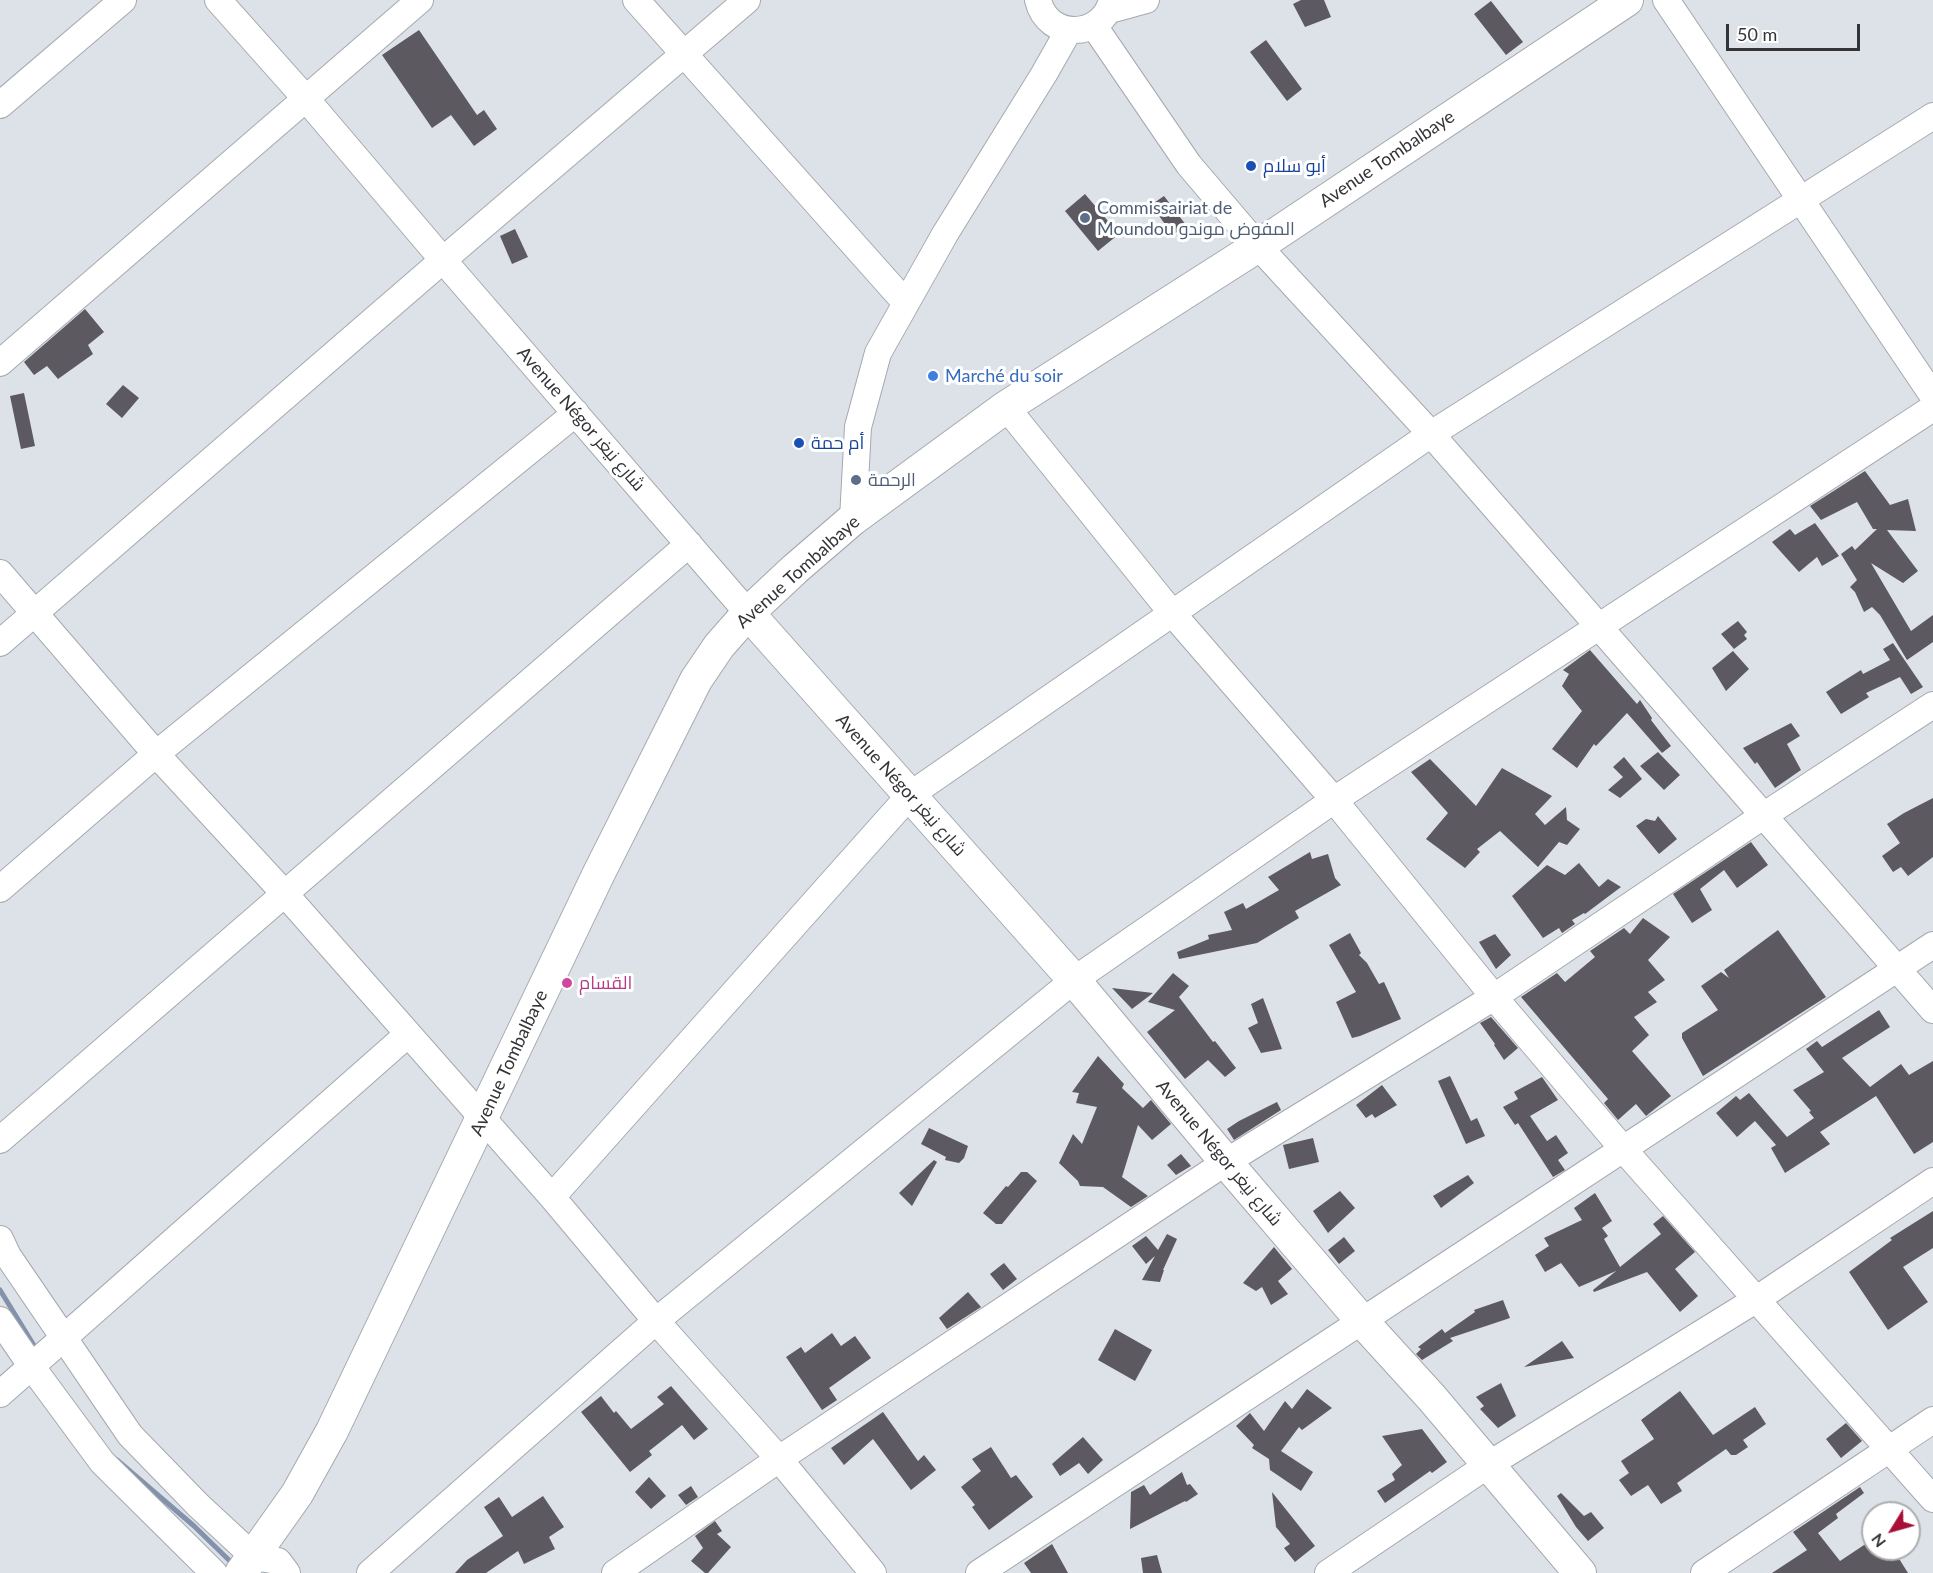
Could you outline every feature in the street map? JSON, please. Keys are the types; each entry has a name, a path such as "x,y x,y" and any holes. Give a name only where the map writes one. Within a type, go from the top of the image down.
{"main road":[{"name":"Avenue Tombalbaye","path":"248,1565 297,1494 332,1431 599,873 696,680 719,646 748,613 853,519 1006,407 1257,246 1627,0"},
{"name":"Avenue Négor شارع نيغر","path":"748,613 1074,980 1226,1162 1580,1573"}],"street":[{"path":"0,105 123,0"},
{"name":"Avenue Négor شارع نيغر","path":"218,0 307,100 748,613"},
{"path":"0,363 420,0"},
{"path":"636,0 905,302"},
{"path":"0,644 747,0"},
{"path":"1038,0 1047,18 1057,26 1069,30 1082,30 1105,12 1146,0"},
{"path":"1666,0 1933,396"},
{"path":"1105,12 1189,165 1257,246 1431,434 1933,1010"},
{"path":"853,519 858,427 878,352 905,302 1069,30"},
{"path":"552,1197 910,795 1431,434 1933,116"},
{"path":"1006,407 1172,613 1334,800 1494,997 1624,1150 1933,1499"},
{"path":"370,1573 656,1321 1074,980 1334,800 1933,408"},
{"path":"0,889 156,754 576,413"},
{"path":"0,1140 689,544"},
{"path":"0,573 156,754 285,894 552,1197 656,1321 779,1459 873,1573"},
{"path":"615,1573 779,1459 1226,1162 1494,997 1762,816 1933,705"},
{"path":"979,1573 1933,945"},
{"path":"0,1394 407,1035"},
{"path":"1328,1573 1488,1464 1757,1299 1933,1181"},
{"path":"0,1239 46,1353 102,1462 214,1573"},
{"path":"0,1320 46,1353 130,1435 198,1505 248,1565 278,1561 287,1573"},
{"path":"1704,1573 1933,1420"}],"building":[{"path":"1301,0 1324,0 1331,17 1305,27 1293,4"},
{"path":"1491,1 1523,42 1506,55 1474,14"},
{"path":"419,30 477,115 484,110 497,129 474,146 451,115 432,128 382,55"},
{"path":"1266,40 1302,89 1287,101 1250,52"},
{"path":"1085,194 1119,234 1098,251 1065,211"},
{"path":"1164,196 1186,225 1173,235 1151,205"},
{"path":"515,229 528,257 512,264 500,236"},
{"path":"85,309 104,332 88,345 93,354 58,379 47,366 34,375 24,362"},
{"path":"123,385 139,398 122,418 106,404"},
{"path":"24,393 35,446 21,449 10,396"},
{"path":"1865,471 1890,505 1908,499 1916,531 1887,530 1918,571 1903,583 1871,563 1911,631 1933,615 1933,642 1907,660 1880,615 1872,607 1864,612 1855,592 1850,587 1857,580 1841,554 1852,546 1855,550 1877,529 1873,529 1857,502 1821,520 1810,506"},
{"path":"1815,523 1839,556 1822,566 1817,557 1799,572 1772,542 1790,529 1795,535"},
{"path":"1738,621 1747,632 1744,635 1747,639 1734,649 1721,634"},
{"path":"1893,643 1923,687 1911,694 1900,677 1866,693 1869,697 1841,714 1826,692 1861,670 1863,674 1890,660 1883,649"},
{"path":"1590,650 1637,704 1640,700 1652,718 1651,720 1671,746 1662,753 1627,713 1596,746 1594,744 1577,768 1552,749 1582,711 1562,686 1569,674 1563,670"},
{"path":"1733,651 1749,669 1726,691 1712,668"},
{"path":"1791,723 1800,736 1787,744 1801,770 1775,788 1757,762 1755,764 1743,748"},
{"path":"1658,752 1680,775 1664,790 1640,766"},
{"path":"1624,757 1642,779 1620,798 1608,790 1623,777 1613,767"},
{"path":"1430,759 1476,806 1502,768 1552,796 1535,814 1545,825 1566,807 1567,820 1580,829 1567,845 1559,842 1538,867 1500,831 1477,849 1480,852 1465,868 1426,839 1448,813 1411,772"},
{"path":"1933,798 1933,857 1908,876 1901,867 1893,872 1882,856 1900,843 1887,824"},
{"path":"1658,816 1677,839 1659,854 1636,826 1646,819 1655,821"},
{"path":"1751,842 1768,865 1737,888 1724,870 1700,889 1712,910 1692,923 1673,894"},
{"path":"1310,852 1312,859 1328,854 1335,878 1341,885 1295,911 1299,918 1257,943 1179,959 1177,952 1209,939 1208,935 1232,930 1224,912 1243,903 1246,909 1279,890 1268,877"},
{"path":"1579,863 1599,887 1608,879 1621,887 1585,914 1572,920 1575,924 1562,933 1559,928 1543,938 1512,896 1547,865 1565,875"},
{"path":"1643,918 1670,937 1648,960 1665,980 1648,992 1657,1002 1634,1017 1649,1035 1632,1051 1671,1096 1646,1116 1636,1104 1618,1120 1604,1103 1608,1099 1521,997 1557,973 1565,982 1595,957 1590,951 1624,928 1630,934"},
{"path":"1778,930 1826,997 1703,1076 1682,1038 1682,1033 1718,1010 1701,986 1721,972 1729,978 1724,970"},
{"path":"1350,933 1361,953 1359,955 1367,963 1379,984 1384,982 1401,1019 1352,1038 1336,1002 1356,992 1329,945"},
{"path":"1495,934 1511,955 1496,969 1479,942"},
{"path":"1173,973 1189,986 1179,997 1236,1068 1225,1077 1208,1060 1185,1079 1147,1032 1175,1010 1148,1002"},
{"path":"1112,988 1153,993 1132,1009"},
{"path":"1263,998 1282,1049 1261,1053 1248,1028 1258,1023 1251,1004"},
{"path":"1879,1010 1890,1027 1842,1058 1870,1087 1901,1064 1909,1075 1933,1061 1933,1142 1914,1154 1876,1096 1820,1132 1830,1144 1785,1173 1771,1148 1776,1145 1755,1121 1737,1137 1716,1113 1736,1096 1740,1100 1749,1093 1787,1137 1814,1118 1809,1112 1811,1111 1793,1090 1824,1072 1806,1049 1817,1041 1822,1047"},
{"path":"1491,1017 1518,1048 1504,1060 1480,1023"},
{"path":"1098,1056 1124,1084 1122,1088 1143,1108 1151,1100 1171,1124 1152,1140 1138,1125 1122,1177 1148,1196 1131,1207 1103,1187 1080,1186 1078,1181 1059,1163 1073,1134 1082,1144 1097,1107 1076,1103 1079,1093 1072,1092"},
{"path":"1450,1076 1471,1121 1477,1118 1485,1136 1466,1144 1438,1081"},
{"path":"1542,1077 1558,1100 1530,1116 1547,1141 1556,1135 1568,1153 1558,1160 1565,1170 1553,1177 1518,1123 1515,1125 1503,1107 1518,1099 1514,1092"},
{"path":"1382,1085 1397,1105 1375,1118 1372,1114 1366,1118 1356,1105"},
{"path":"1277,1102 1281,1110 1234,1140 1227,1129"},
{"path":"929,1128 968,1146 964,1158 959,1163 945,1160 946,1157 921,1144"},
{"path":"1313,1138 1319,1162 1289,1169 1283,1145"},
{"path":"1181,1154 1191,1166 1176,1175 1167,1165"},
{"path":"934,1160 937,1162 912,1206 899,1193"},
{"path":"1021,1172 1027,1172 1037,1181 1002,1224 996,1224 983,1213"},
{"path":"1468,1175 1474,1183 1441,1208 1433,1196"},
{"path":"1340,1191 1355,1208 1328,1233 1313,1211"},
{"path":"1595,1193 1612,1221 1602,1228 1608,1236 1604,1239 1620,1267 1661,1234 1653,1224 1663,1216 1695,1252 1675,1269 1698,1296 1680,1312 1647,1272 1594,1292 1593,1290 1616,1271 1579,1287 1561,1263 1545,1272 1535,1255 1549,1246 1544,1238 1582,1220 1574,1208"},
{"path":"1933,1211 1933,1248 1903,1267 1928,1302 1888,1330 1849,1272 1892,1240 1890,1238"},
{"path":"1167,1234 1177,1239 1160,1282 1142,1280 1155,1256 1146,1264 1132,1246 1146,1236 1158,1250"},
{"path":"1344,1237 1355,1251 1339,1264 1328,1250"},
{"path":"1274,1247 1292,1269 1278,1281 1288,1294 1271,1305 1262,1287 1256,1291 1243,1283"},
{"path":"1004,1263 1017,1279 1003,1290 990,1274"},
{"path":"968,1292 981,1307 947,1329 939,1318"},
{"path":"1503,1300 1510,1318 1450,1338 1453,1341 1422,1360 1416,1354 1421,1349 1418,1347 1442,1329 1445,1333 1475,1312 1474,1310"},
{"path":"1115,1329 1152,1350 1135,1381 1098,1360"},
{"path":"832,1333 841,1346 855,1336 871,1358 829,1388 837,1400 822,1410 786,1357 801,1347 805,1353"},
{"path":"1562,1341 1574,1358 1524,1367"},
{"path":"1501,1383 1516,1416 1498,1428 1480,1409 1484,1406 1476,1397"},
{"path":"671,1386 708,1429 694,1440 682,1425 649,1451 652,1455 630,1472 581,1412 601,1396 614,1413 616,1411 631,1429 664,1404 657,1397"},
{"path":"1307,1389 1332,1408 1302,1430 1299,1427 1281,1451 1313,1472 1301,1491 1270,1470 1269,1459 1252,1448 1254,1445 1236,1426 1250,1413 1264,1431 1285,1401 1292,1409"},
{"path":"1680,1391 1713,1435 1755,1407 1766,1424 1743,1440 1748,1447 1736,1455 1731,1455 1726,1449 1677,1483 1682,1491 1661,1504 1648,1485 1631,1496 1619,1480 1629,1473 1621,1461 1654,1439 1641,1420"},
{"path":"883,1412 918,1461 924,1455 936,1470 911,1490 873,1439 844,1465 831,1448"},
{"path":"1846,1423 1862,1441 1841,1458 1826,1439"},
{"path":"1422,1429 1447,1462 1432,1473 1430,1471 1385,1503 1377,1491 1395,1480 1392,1474 1402,1465 1382,1436"},
{"path":"1083,1437 1103,1460 1088,1474 1079,1463 1060,1476 1052,1464"},
{"path":"991,1447 1011,1478 1016,1475 1033,1497 989,1530 972,1507 975,1505 961,1487 981,1471 972,1459"},
{"path":"1182,1472 1187,1485 1190,1484 1198,1494 1130,1529 1131,1492 1144,1485 1150,1495"},
{"path":"649,1477 666,1496 651,1509 635,1492"},
{"path":"691,1486 698,1497 686,1505 678,1495"},
{"path":"1860,1487 1864,1493 1836,1514 1838,1518 1818,1533 1840,1561 1861,1547 1861,1561 1900,1561 1908,1573 1772,1573 1807,1550 1793,1532"},
{"path":"1272,1492 1315,1546 1295,1562 1284,1548 1290,1544 1276,1527"},
{"path":"1561,1493 1584,1516 1591,1512 1604,1528 1588,1541 1576,1527 1557,1496"},
{"path":"543,1496 564,1527 549,1537 555,1549 524,1564 518,1551 486,1573 455,1573 467,1560 503,1536 484,1507 499,1497 512,1517"},
{"path":"715,1521 722,1531 717,1534 731,1547 708,1573 705,1573 691,1561 703,1548 695,1536"},
{"path":"1052,1544 1068,1573 1031,1573 1024,1563"},
{"path":"1157,1555 1162,1573 1143,1573 1141,1558"}],"waterway":[{"path":"0,1290 38,1352"},
{"path":"117,1460 194,1526 235,1566"}],"place":[{"name":"أبو سلام","path":"1251,166"},
{"name":"Commissairiat de Moundou المفوض موندو","path":"1085,218"},
{"name":"Marché du soir","path":"933,376"},
{"name":"أم حمة","path":"799,443"},
{"name":"الرحمة","path":"856,480"},
{"name":"القسام","path":"567,983"}]}
